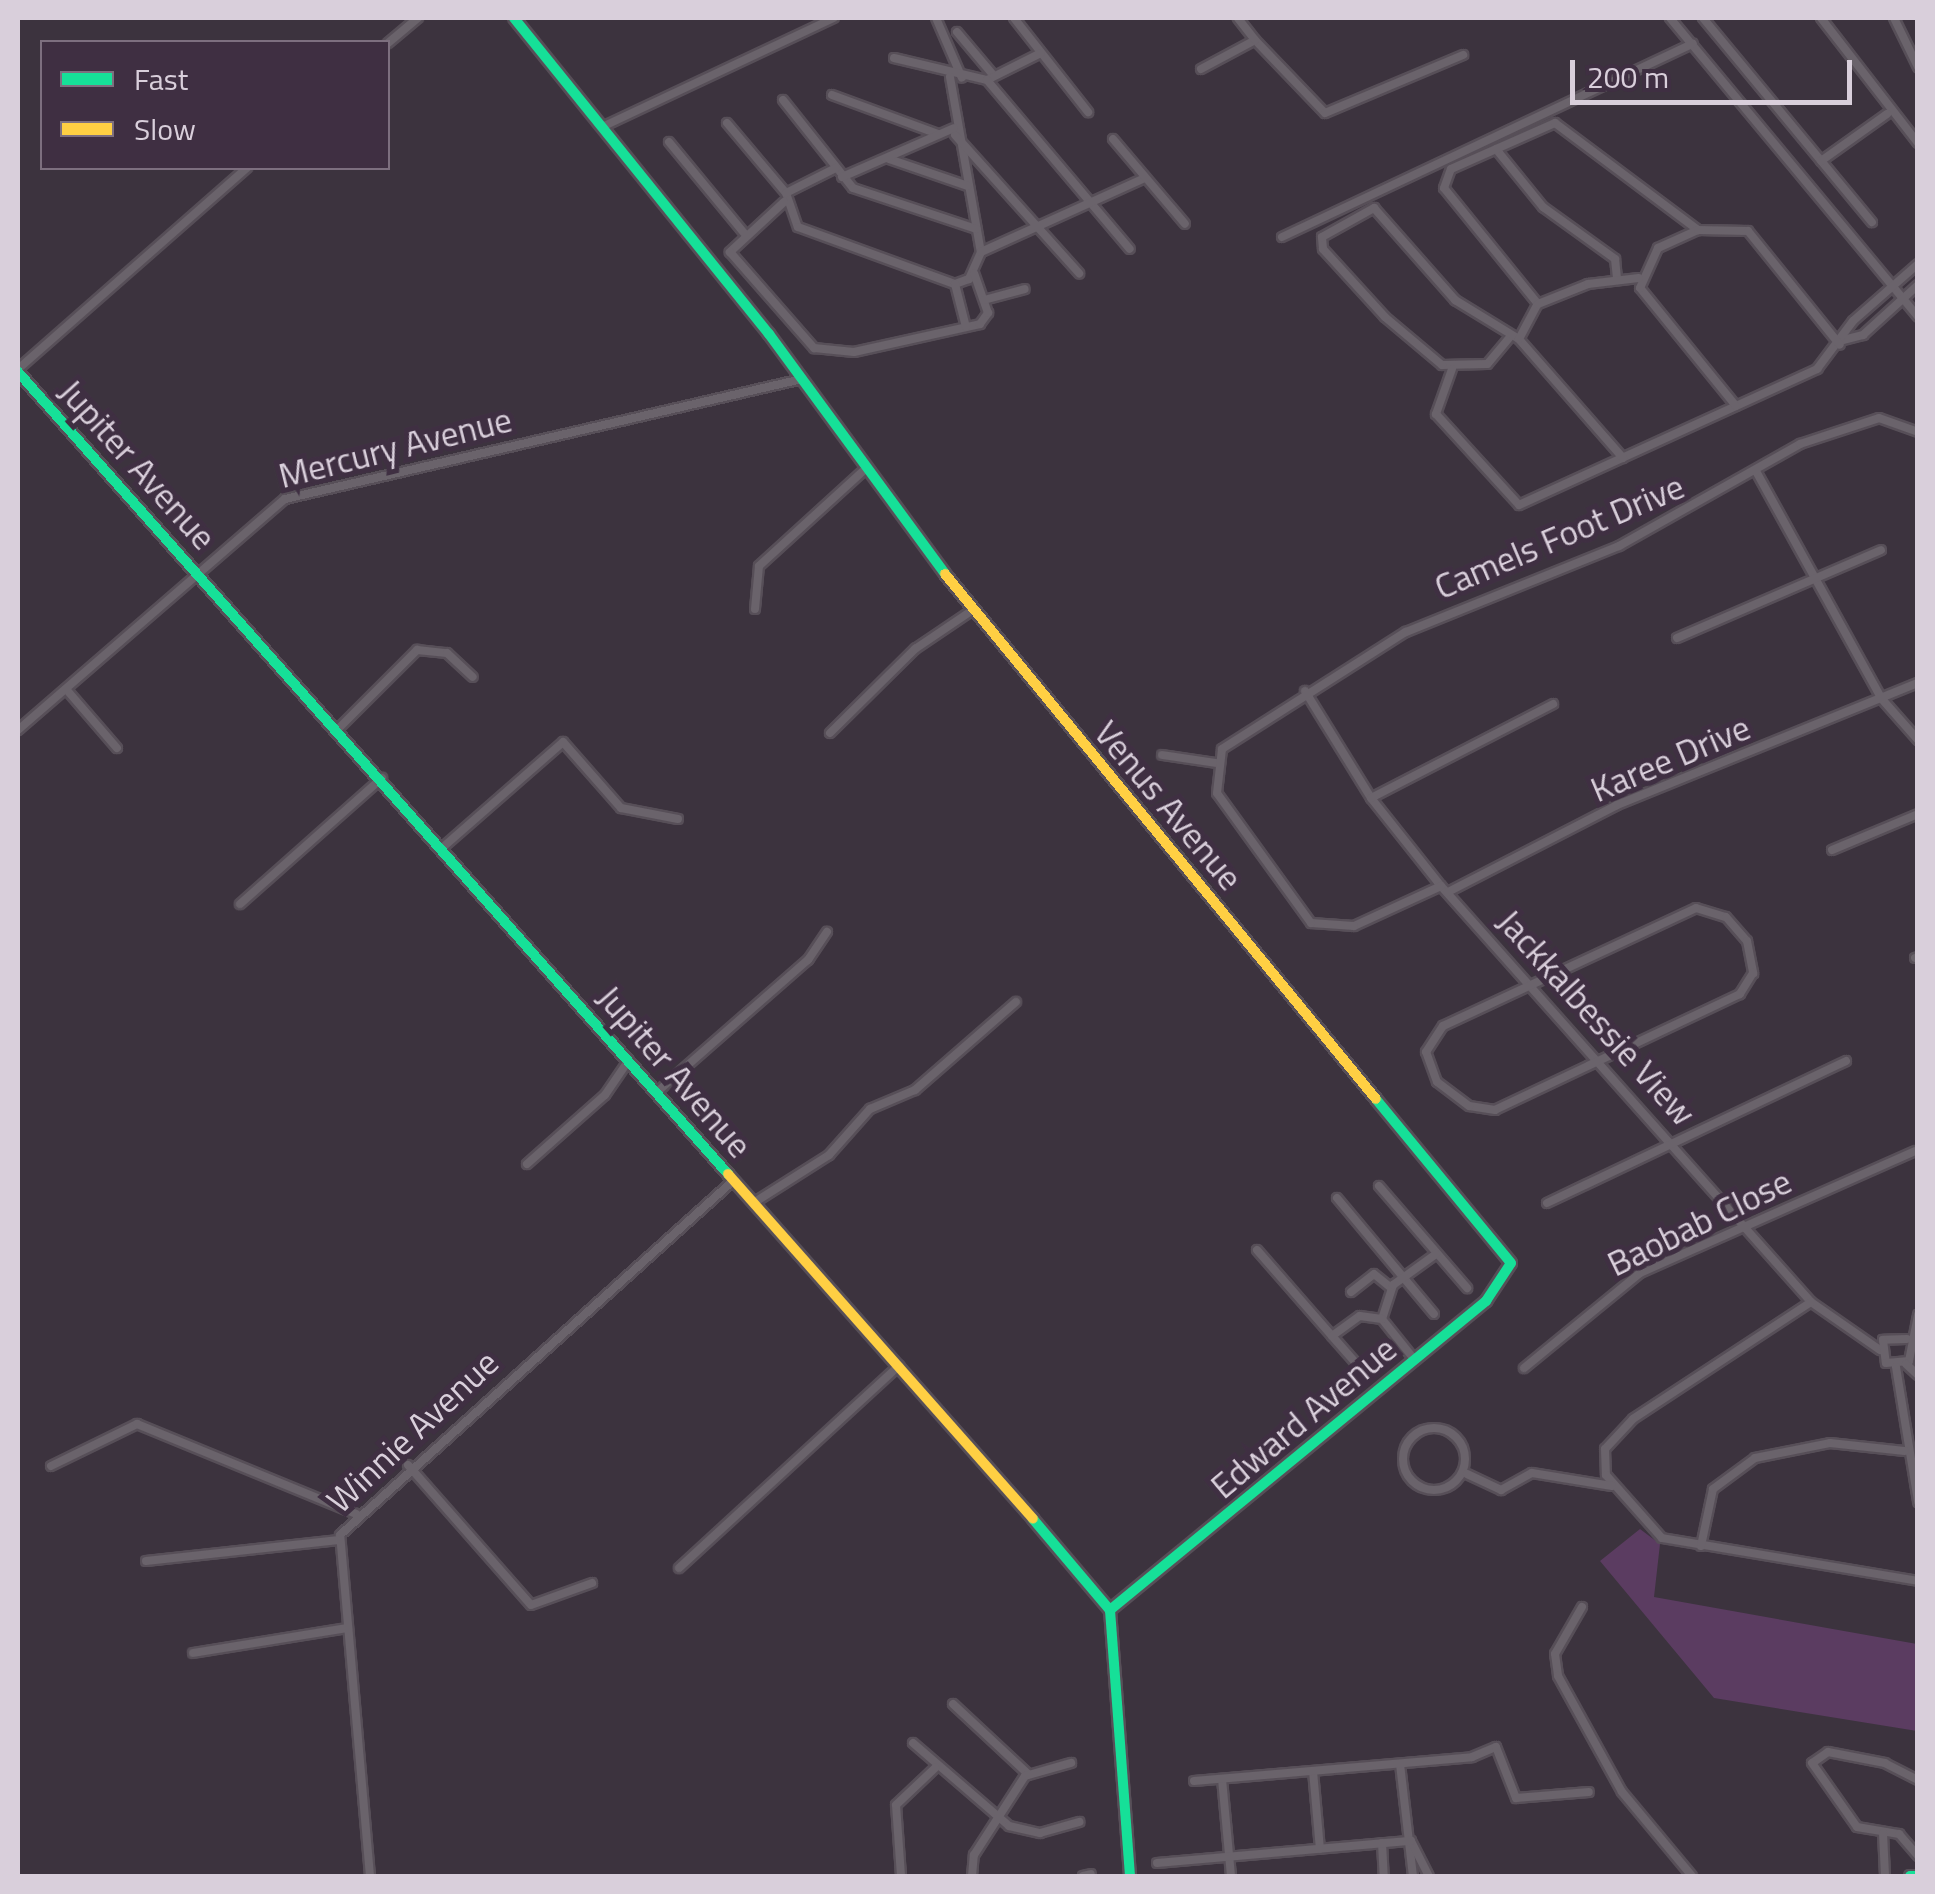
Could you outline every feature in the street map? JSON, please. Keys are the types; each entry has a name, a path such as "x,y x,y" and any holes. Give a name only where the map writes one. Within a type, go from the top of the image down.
{"street":[{"path":"390,41 418,18"},
{"name":"Venus Avenue","path":"514,18 802,379 863,471 974,610 1508,1255"},
{"path":"602,127 834,18"},
{"path":"936,18 962,78"},
{"path":"1014,18 1088,112"},
{"path":"1238,18 1326,113 1463,56"},
{"path":"1670,18 1918,316"},
{"path":"1703,18 1872,222"},
{"path":"1821,18 1887,114 1918,143"},
{"path":"1894,18 1918,68"},
{"path":"958,32 990,78 1130,249"},
{"path":"1201,69 1255,40"},
{"path":"1282,237 1692,44"},
{"path":"894,58 950,77 990,78 1040,53"},
{"path":"950,77 955,131 982,252 974,272 956,284"},
{"path":"832,94 938,134"},
{"path":"783,100 842,178 872,197 976,229"},
{"path":"1822,161 1887,114"},
{"path":"728,123 785,198 804,232 956,284"},
{"path":"1538,304 1443,185 1451,170 1558,124 1698,230"},
{"path":"842,178 938,134 955,131"},
{"path":"955,131 1079,273"},
{"path":"1112,139 1185,224"},
{"path":"668,142 744,234"},
{"path":"1496,149 1544,207 1614,259 1617,279"},
{"path":"889,159 968,186"},
{"path":"836,168 785,198 744,234 731,254 814,348 854,352 984,320 984,300 974,272"},
{"path":"18,371 245,170"},
{"path":"982,252 1146,178"},
{"path":"1623,458 1514,338 1451,296 1374,208 1328,230 1323,248 1385,316 1452,368 1486,364 1514,338 1538,304 1617,279 1639,278"},
{"path":"1639,278 1655,251 1698,230 1752,234 1841,343"},
{"path":"1452,368 1436,414 1512,502 1623,458 1817,370 1892,285 1918,264"},
{"path":"1639,278 1736,406"},
{"path":"956,284 966,327"},
{"path":"1841,343 1863,334 1918,285"},
{"path":"984,300 1026,290"},
{"name":"Jupiter Avenue","path":"18,371 382,778 1110,1610"},
{"name":"Mercury Avenue","path":"18,730 272,506 308,490 802,379"},
{"name":"Camels Foot Drive","path":"1216,763 1236,735 1406,632 1619,546 1810,439 1893,419 1918,432"},
{"path":"756,609 758,566 863,471"},
{"path":"1757,472 1882,698 1918,740"},
{"path":"1677,638 1880,550"},
{"path":"830,733 915,649 974,610"},
{"path":"338,729 417,650 447,653 473,676"},
{"name":"Karee Drive","path":"1216,763 1220,798 1311,923 1354,926 1444,889 1617,805 1918,683"},
{"path":"66,689 117,748"},
{"name":"Jackkalbessie View","path":"1305,690 1371,798 1444,889 1810,1302 1880,1350 1896,1367"},
{"path":"1371,798 1554,704"},
{"path":"442,848 563,742 621,808 678,819"},
{"path":"1162,755 1216,763"},
{"path":"240,904 382,778"},
{"path":"1832,850 1918,814"},
{"path":"1691,909 1718,912 1738,928 1753,964 1740,994 1496,1110 1442,1087 1426,1059 1436,1032 1533,986 1691,909"},
{"path":"657,1092 808,960 827,932"},
{"path":"754,1202 834,1152 870,1108 915,1090 1016,1002"},
{"path":"526,1164 605,1094 629,1060"},
{"path":"1547,1202 1846,1061"},
{"name":"Baobab Close","path":"1524,1368 1628,1280 1914,1151"},
{"name":"Winnie Avenue","path":"370,1876 339,1540 356,1514 408,1466 734,1180"},
{"path":"1379,1186 1467,1288"},
{"path":"1337,1198 1434,1314"},
{"path":"1257,1250 1362,1370"},
{"path":"1382,1319 1391,1288 1436,1254"},
{"name":"Edward Avenue","path":"1110,1610 1506,1282 1508,1255"},
{"path":"1351,1292 1374,1274 1391,1288"},
{"path":"1810,1302 1622,1429 1605,1449 1612,1486 1652,1534 1701,1546 1918,1582"},
{"path":"1918,1315 1907,1339 1906,1364 1918,1375"},
{"path":"1332,1336 1360,1316 1382,1319 1414,1360"},
{"path":"1880,1350 1888,1337 1907,1339"},
{"path":"1906,1364 1896,1367 1905,1451 1918,1502"},
{"path":"679,1568 899,1366"},
{"path":"51,1466 137,1424 356,1514"},
{"path":"1467,1474 1444,1493 1429,1489 1402,1454 1406,1435 1439,1429 1467,1474 1501,1490 1532,1473 1612,1486"},
{"path":"1701,1546 1713,1489 1755,1458 1830,1444 1905,1451"},
{"path":"408,1466 528,1604 545,1606 592,1584"},
{"path":"146,1561 339,1540"},
{"path":"1582,1607 1555,1654 1558,1676 1622,1792 1692,1876"},
{"path":"1110,1610 1130,1876"},
{"path":"193,1653 348,1628"},
{"path":"954,1704 1028,1774"},
{"path":"912,1743 935,1768 996,1819 1040,1833 1079,1822"},
{"path":"1194,1781 1400,1764 1496,1747 1516,1798 1588,1792"},
{"path":"1918,1780 1885,1763 1828,1752 1814,1760 1817,1779 1848,1817 1883,1833 1904,1837 1918,1856"},
{"path":"972,1876 996,1819 1028,1774 1071,1763"},
{"path":"1400,1764 1413,1876"},
{"path":"901,1876 896,1804 935,1768"},
{"path":"1313,1771 1320,1848"},
{"path":"1222,1778 1231,1876"},
{"path":"1883,1833 1885,1876"},
{"path":"1156,1863 1411,1841"},
{"path":"1411,1841 1429,1876"},
{"path":"1382,1843 1384,1876"},
{"path":"1910,1876 1918,1876"}],"shaded area":[{"path":"1640,1529 1660,1544 1654,1597 1917,1644 1917,1731 1714,1698 1600,1561"}],"traffic: fast":[{"path":"514,18 769,334 945,574"},
{"path":"18,372 728,1174"},
{"path":"1110,1610 1486,1301 1511,1263 1376,1099"},
{"path":"1033,1519 1110,1610 1130,1876"},
{"path":"1910,1876 1918,1876"}],"traffic: slow":[{"path":"945,574 1376,1099"},
{"path":"728,1174 1033,1519"}]}
